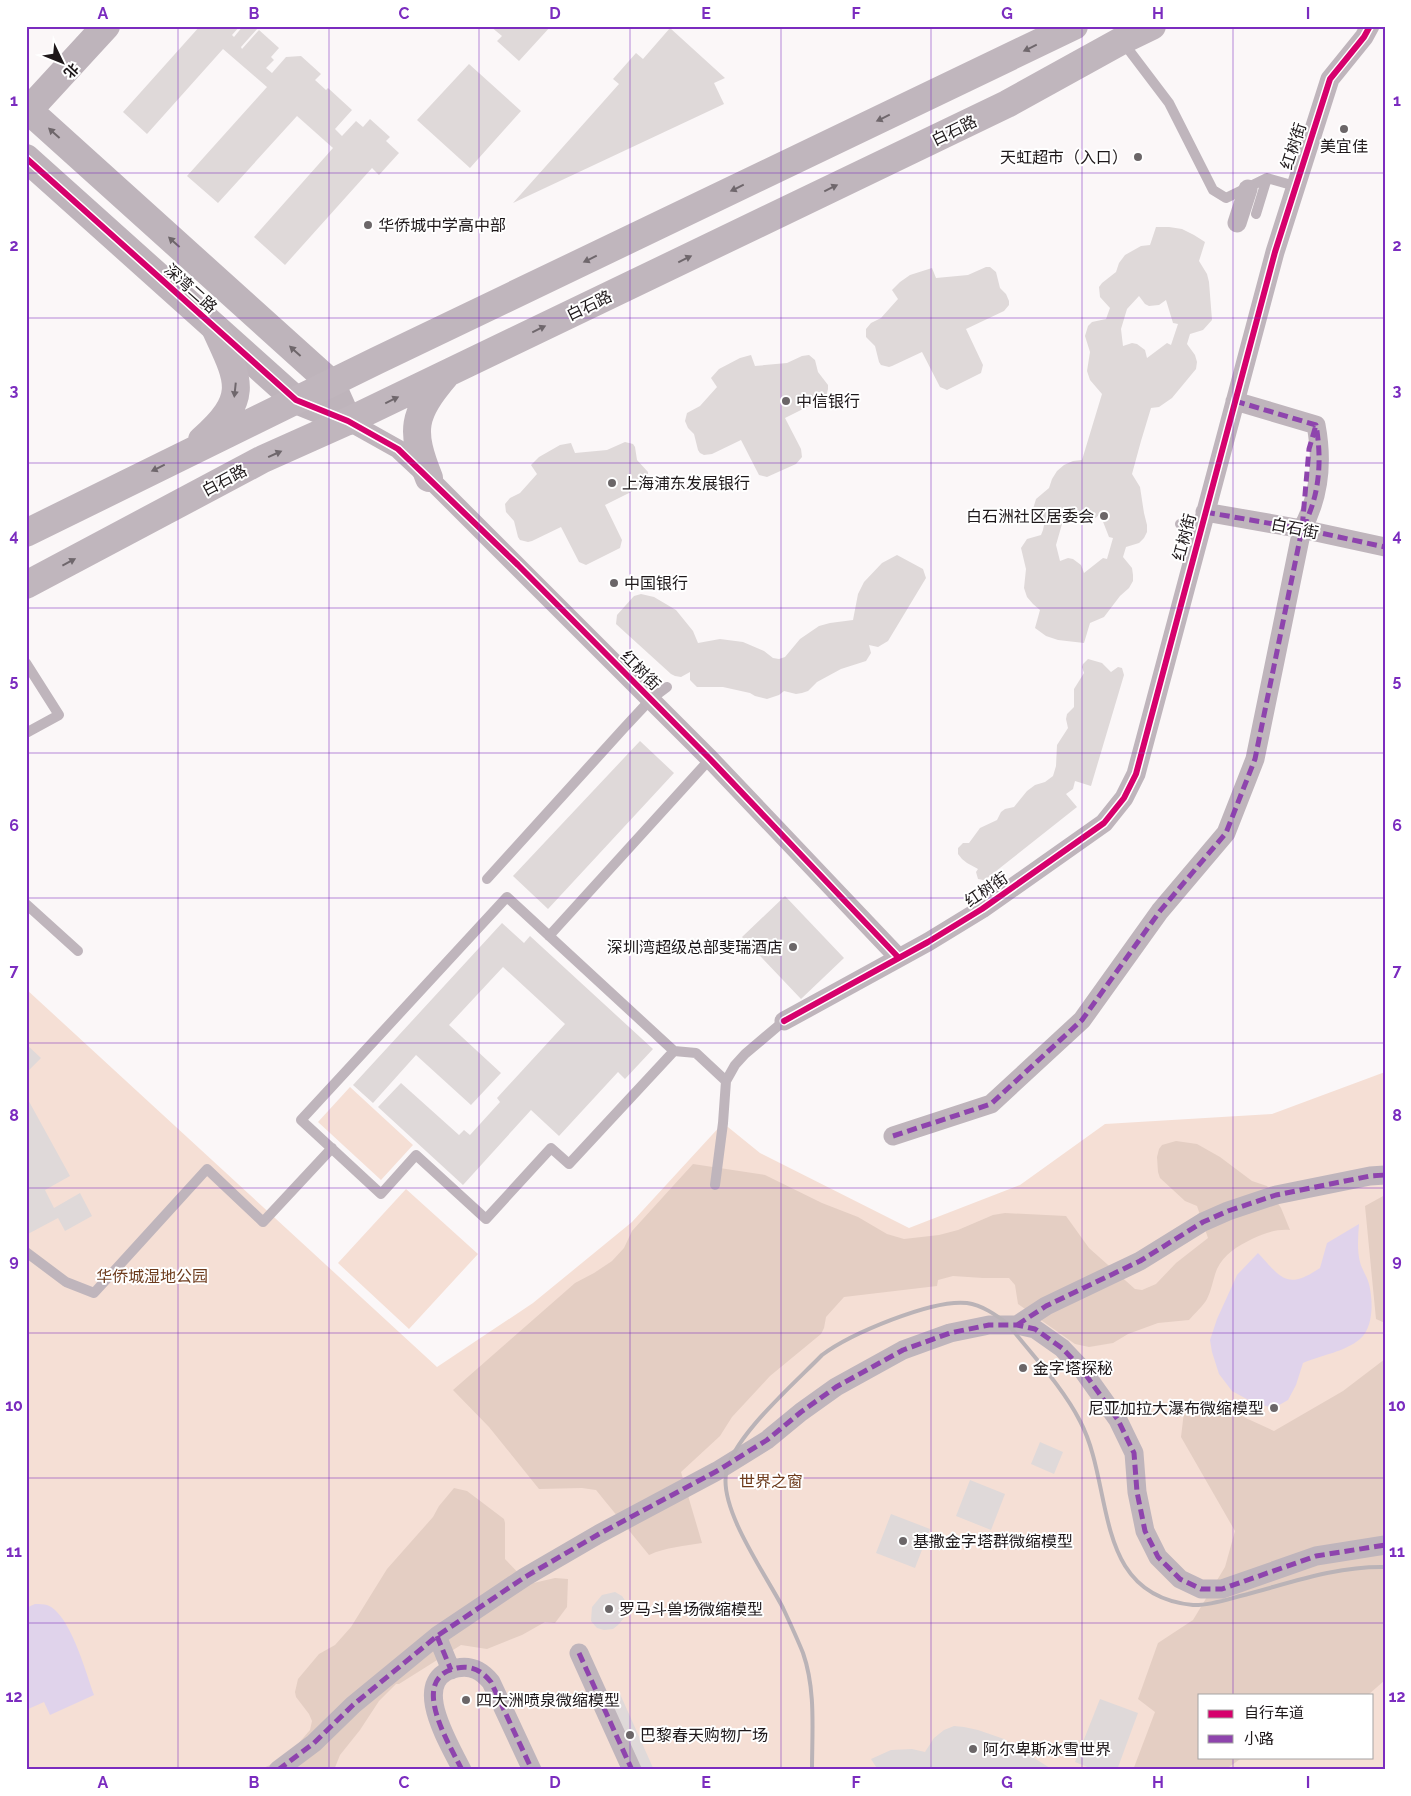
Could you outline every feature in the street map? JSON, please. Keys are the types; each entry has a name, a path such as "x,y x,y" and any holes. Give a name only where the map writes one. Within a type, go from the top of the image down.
{"main road":[{"path":"26,533 331,383 1074,26"},
{"name":"白石路","path":"26,585 263,459 348,421 1007,104 1152,26"},
{"path":"188,453 214,430 227,414 237,394 237,383 232,365 215,328"},
{"path":"429,478 419,453 417,422 434,390 448,373"}],"street":[{"path":"27,110 106,26"},
{"name":"红树街","path":"784,1022 928,942 982,909 1104,823 1124,798 1136,774 1274,252 1295,186 1330,79 1364,37 1370,26"},
{"name":"深湾二路","path":"27,110 331,383 348,421"},
{"name":"深湾二路","path":"26,158 296,400 348,421"},
{"path":"1237,223 1248,189"},
{"path":"893,1136 991,1104 1082,1020 1160,911 1226,833 1255,759 1302,529 1311,512 1318,479 1320,448 1316,425 1235,401"},
{"name":"红树街","path":"348,421 398,448 429,478 710,759 898,957"},
{"name":"白石街","path":"1203,520 1302,529 1385,547"},
{"path":"1017,1325 1046,1306 1110,1277 1203,1222 1228,1211 1276,1195 1370,1176 1385,1176"},
{"path":"278,1770 314,1743 353,1705 437,1636 518,1581 562,1554 718,1471 767,1440 836,1387 903,1350 950,1333 989,1325 1017,1325 1035,1329 1062,1348 1081,1368 1118,1420 1134,1453 1137,1492 1145,1531 1158,1557 1180,1579 1201,1589 1222,1590 1316,1556 1385,1545"},
{"path":"437,1636 451,1670"},
{"path":"579,1653 629,1769"},
{"path":"462,1770 433,1706 434,1688 438,1680 451,1670 465,1667 485,1674 491,1682 532,1770"}],"lane":[{"path":"1121,41 1169,103 1213,190 1226,198 1248,189 1267,178 1295,186"},
{"path":"1256,214 1267,178"},
{"path":"1180,524 1203,520"},
{"path":"26,663 60,715 26,733"},
{"path":"487,880 651,699 667,687"},
{"path":"549,936 710,759"},
{"path":"674,1050 569,1164 551,1148 486,1219 416,1155 381,1194 301,1120 507,897 674,1050 696,1053 726,1081"},
{"path":"26,904 78,951"},
{"path":"715,1185 726,1081 735,1065 745,1054 784,1022"},
{"path":"26,1252 66,1282 94,1293 207,1169 263,1222 332,1148"}],"green space":[{"name":"世界之窗","path":"26,989 437,1367 533,1303 632,1222 723,1123 760,1153 909,1228 1020,1185 1105,1124 1272,1114 1385,1072 1385,1770 26,1770"},
{"path":"350,1087 413,1145 381,1180 318,1122"},
{"path":"406,1189 478,1254 409,1329 338,1263"}],"shaded area":[{"path":"1176,1141 1197,1144 1220,1157 1252,1181 1267,1186 1281,1208 1290,1230 1275,1231 1261,1235 1227,1255 1217,1269 1207,1299 1189,1320 1158,1323 1128,1334 1113,1343 1089,1347 1075,1344 1018,1304 1015,1285 1009,1278 953,1276 938,1280 937,1286 844,1297 826,1317 821,1334 770,1376 732,1417 720,1436 681,1472 702,1543 669,1548 649,1555 596,1490 582,1488 539,1489 489,1427 453,1390 575,1283 612,1261 624,1248 632,1231 693,1164 765,1175 822,1203 858,1217 887,1234 904,1239 939,1235 958,1230 993,1215 1005,1213 1066,1216 1089,1248 1135,1289 1142,1290 1156,1284 1176,1263 1208,1238 1197,1206 1185,1201 1160,1178 1158,1172 1157,1157 1159,1149 1162,1145"},
{"path":"1385,1195 1385,1323 1376,1319 1365,1206"},
{"path":"1359,1224 1359,1257 1368,1281 1371,1298 1370,1321 1365,1334 1347,1347 1303,1363 1296,1385 1288,1400 1274,1408 1254,1403 1232,1391 1219,1374 1210,1340 1217,1319 1237,1275 1258,1253 1279,1275 1292,1280 1300,1279 1320,1268 1327,1243"},
{"path":"1385,1359 1385,1680 1369,1694 1198,1694 1198,1758 1242,1758 1225,1770 1133,1770 1155,1712 1138,1699 1158,1643 1193,1620 1225,1567 1235,1531 1181,1437 1184,1412 1213,1403 1274,1431 1343,1391"},
{"path":"454,1488 467,1491 504,1519 505,1559 529,1584 555,1578 568,1579 567,1607 555,1623 545,1622 522,1635 487,1649 461,1645 399,1684 396,1684 379,1701 360,1730 340,1755 334,1770 258,1770 275,1763 292,1751 310,1730 312,1721 296,1697 295,1692 298,1679 319,1654 335,1645 351,1627 387,1569 433,1517 439,1506"},
{"path":"35,1604 47,1605 55,1610 63,1619 82,1659 94,1695 50,1715 44,1702 26,1710 26,1608"}],"building":[{"path":"200,26 240,26 232,35 234,37 243,26 256,26 258,28 241,47 242,49 259,30 279,48 271,57 274,60 266,68 272,73 286,57 301,56 321,74 315,80 326,90 328,88 352,110 335,129 342,136 356,121 363,127 370,119 390,137 386,141 399,153 379,175 372,168 285,265 254,237 333,148 297,116 218,203 187,176 267,87 223,49 147,134 123,112"},
{"path":"490,26 551,26 519,61 497,41 502,36"},
{"path":"670,28 725,78 714,83 724,104 513,203 619,84 613,79 636,53 643,59"},
{"path":"469,64 521,111 470,168 417,120"},
{"path":"1156,227 1182,229 1205,242 1199,261 1207,274 1209,282 1212,320 1203,330 1190,334 1187,344 1195,355 1196,369 1172,398 1159,407 1151,408 1141,441 1132,474 1140,487 1147,532 1139,543 1126,547 1123,557 1132,568 1133,581 1104,617 1090,623 1084,643 1058,640 1046,636 1035,628 1040,610 1027,597 1024,588 1026,569 1021,548 1027,539 1041,535 1043,530 1044,525 1034,514 1033,509 1036,499 1049,488 1057,471 1064,465 1082,460 1102,394 1090,380 1087,371 1090,352 1085,336 1088,326 1092,322 1106,319 1110,308 1100,297 1099,287 1116,272 1119,263 1125,255 1141,246 1150,245","holes":["1139,296 1149,306 1159,305 1166,300 1173,323 1178,324 1171,345 1167,343 1147,358 1145,350 1137,344 1132,343 1123,346 1121,329 1127,309","1073,511 1079,519 1084,521 1093,520 1100,514 1109,537 1113,538 1107,559 1103,558 1084,573 1081,565 1073,559 1068,558 1060,561 1056,545 1062,524"]},
{"path":"990,267 996,272 1000,288 1006,294 1009,305 1004,311 966,329 983,365 981,373 947,390 940,387 922,352 889,367 881,365 875,346 866,337 866,329 871,323 881,318 898,299 892,290 900,282 910,275 932,268 936,278 968,275"},
{"path":"751,355 755,366 787,363 809,355 815,360 818,372 828,385 826,397 785,418 801,449 802,457 796,464 767,477 759,475 741,440 712,454 704,455 700,453 694,434 688,428 685,421 687,413 700,406 717,387 711,378 719,369 740,358"},
{"path":"625,442 633,444 635,447 637,460 648,472 648,480 643,486 605,505 622,540 620,548 586,565 579,562 561,527 532,541 520,540 514,521 506,512 505,504 510,498 520,493 537,474 531,465 539,457 560,445 571,443 575,453 607,450"},
{"path":"897,555 923,569 926,578 888,641 878,647 869,645 871,653 866,661 841,669 817,682 808,691 802,693 796,694 784,691 767,699 723,687 697,687 690,680 690,672 681,677 671,674 616,624 617,615 634,596 641,594 654,597 676,610 693,631 698,643 720,639 743,642 764,651 773,658 779,659 785,657 800,639 819,626 853,620 858,594 864,582 882,563"},
{"path":"1088,659 1102,663 1111,672 1118,667 1122,668 1124,675 1091,786 1075,781 1073,789 1066,794 1077,807 986,879 978,879 976,872 978,869 962,859 958,854 958,848 963,843 969,843 980,828 997,820 1005,809 1014,807 1027,791 1053,776 1056,766 1057,745 1068,728 1066,719 1067,714 1074,707 1074,689 1084,673 1083,664"},
{"path":"640,741 674,773 548,909 513,876"},
{"name":"深圳湾超级总部斐瑞酒店","path":"785,896 844,958 801,999 742,937"},
{"path":"502,923 524,943 530,936 653,1049 625,1079 618,1072 559,1136 531,1110 463,1185 378,1107 401,1083 459,1135 464,1130 470,1135 500,1102 497,1098 565,1024 503,967 449,1025 501,1073 471,1105 416,1055 373,1103 353,1085"},
{"path":"26,1044 41,1058 26,1073"},
{"path":"26,1096 70,1176 45,1190 54,1208 80,1193 92,1216 65,1231 58,1218 26,1235"},
{"path":"1040,1442 1063,1452 1054,1474 1031,1464"},
{"name":"基撒金字塔群微缩模型","path":"970,1480 1005,1494 991,1530 956,1516"},
{"name":"基撒金字塔群微缩模型","path":"891,1514 930,1529 915,1568 876,1553"},
{"name":"罗马斗兽场微缩模型","path":"615,1592 622,1596 626,1602 624,1618 613,1629 604,1630 597,1628 591,1621 592,1607 602,1595"},
{"name":"巴黎春天购物广场","path":"620,1694 654,1770 638,1770 606,1701"},
{"path":"1100,1699 1138,1713 1117,1770 1095,1770 1075,1762"},
{"name":"阿尔卑斯冰雪世界","path":"954,1726 978,1730 1004,1739 1053,1770 878,1770 871,1759 891,1750 912,1749 925,1752 934,1738 944,1730"}],"railway":[{"path":"812,1770 812,1696 803,1653 783,1608 737,1524 726,1489 726,1474 730,1460 739,1444 766,1411 822,1355 871,1328 913,1312 934,1306 967,1303 983,1308 1008,1324 1056,1383 1073,1408 1091,1447 1111,1534 1122,1560 1137,1581 1160,1597 1193,1605 1206,1604 1333,1572 1367,1567 1385,1567"}],"marked path":[{"path":"1235,401 1316,425 1319,451 1318,477 1313,502 1303,527"},
{"path":"893,1136 991,1104 1082,1020 1160,911 1226,833 1255,759 1302,529 1309,449 1316,425"},
{"path":"1205,512 1302,529 1385,547"},
{"path":"1017,1325 1046,1306 1140,1261 1203,1222 1228,1211 1276,1195 1370,1176 1385,1175"},
{"path":"278,1770 314,1743 353,1705 437,1636 525,1577 599,1534 717,1471 767,1440 836,1387 903,1350 950,1333 989,1325 1017,1325 1035,1329 1062,1348 1081,1368 1118,1420 1134,1453 1137,1492 1145,1531 1158,1557 1180,1579 1201,1589 1222,1589 1316,1556 1385,1545"},
{"path":"437,1636 451,1670"},
{"path":"579,1653 632,1770"},
{"path":"462,1770 442,1729 433,1698 435,1685 442,1674 462,1667 476,1670 491,1682 532,1770"}],"cycle path":[{"path":"784,1021 928,942 982,909 1104,823 1124,798 1136,774 1275,252 1330,79 1364,37 1370,26"},
{"path":"26,158 296,400 348,421 398,449 518,565 710,759 898,957"}],"place":[{"name":"美宜佳","path":"1344,129"},
{"name":"天虹超市（入口）","path":"1138,157"},
{"name":"华侨城中学高中部","path":"368,225"},
{"name":"中信银行","path":"786,401"},
{"name":"上海浦东发展银行","path":"612,483"},
{"name":"白石洲社区居委会","path":"1104,516"},
{"name":"中国银行","path":"614,583"},
{"name":"深圳湾超级总部斐瑞酒店","path":"793,947"},
{"name":"金字塔探秘","path":"1023,1368"},
{"name":"尼亚加拉大瀑布微缩模型","path":"1274,1408"},
{"name":"基撒金字塔群微缩模型","path":"903,1541"},
{"name":"罗马斗兽场微缩模型","path":"609,1609"},
{"name":"四大洲喷泉微缩模型","path":"466,1700"},
{"name":"巴黎春天购物广场","path":"630,1735"},
{"name":"阿尔卑斯冰雪世界","path":"973,1749"}],"park label":[{"name":"华侨城湿地公园","path":"152,1276"}]}
